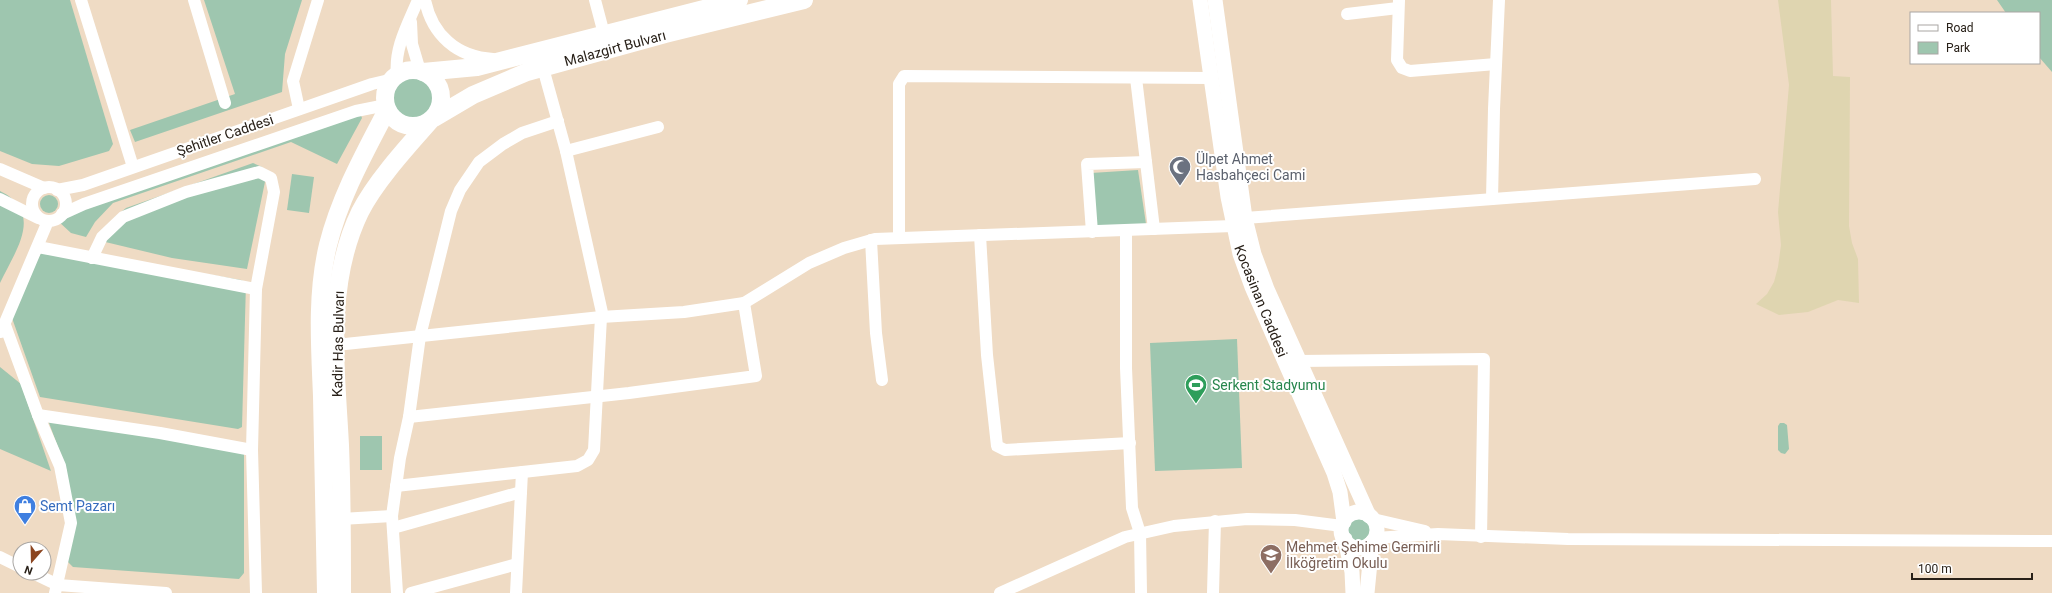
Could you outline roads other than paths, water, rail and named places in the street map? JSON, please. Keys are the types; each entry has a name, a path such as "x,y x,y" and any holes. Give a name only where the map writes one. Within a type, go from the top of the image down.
{"highway":[{"name":"Malazgirt Bulvarı","path":"422,72 477,67 739,0"},
{"name":"Malazgirt Bulvarı","path":"432,120 488,88 543,68 665,34 804,0"},
{"path":"408,71 422,72 433,78 441,92 440,108 432,120 420,126 403,125 394,119 386,107 387,88 395,77 408,71"},
{"name":"Kadir Has Bulvarı","path":"326,593 321,374 323,273 332,231 348,187 386,107"},
{"name":"Kadir Has Bulvarı","path":"342,593 336,345 339,284 344,255 354,226 367,198 412,141 432,120"}],"main road":[{"name":"Kocasinan Caddesi","path":"1200,0 1212,78 1239,222 1299,361 1371,517"},
{"name":"Kocasinan Caddesi","path":"1215,0 1239,222 1240,254 1252,287 1334,473 1340,492 1343,529 1352,572 1353,593"},
{"path":"1367,593 1374,540 1377,529 1371,517 1363,513 1354,513 1343,529 1351,546 1360,548 1374,540"}],"street":[{"path":"81,0 133,167"},
{"path":"194,0 224,103"},
{"path":"299,110 293,81 318,0"},
{"path":"395,77 397,56 418,0"},
{"path":"425,0 435,29 452,46 479,58 506,59"},
{"path":"595,0 604,34"},
{"path":"1492,199 1499,0"},
{"path":"1347,14 1398,4 1397,60 1402,68 1410,71 1496,64"},
{"path":"411,17 412,44 422,72"},
{"path":"396,486 577,466 588,460 594,450 602,317 566,151 543,68"},
{"path":"899,237 899,84 902,78 906,76 1212,78"},
{"name":"Şehitler Caddesi","path":"57,190 83,185 395,77"},
{"path":"1136,78 1154,230"},
{"name":"Şehitler Caddesi","path":"62,214 84,204 356,111 386,107"},
{"path":"397,593 393,522 401,447 409,417 420,336 451,211 466,180 479,162 503,144 531,128 558,121"},
{"path":"566,151 658,127"},
{"path":"1092,232 1087,164 1146,162"},
{"path":"0,169 44,188 57,190 61,193 66,204 62,214 58,218 44,220 0,199"},
{"path":"92,258 102,237 123,217 186,192 259,172 271,178 274,192 256,289 252,450 256,593"},
{"path":"336,345 602,317 684,312 744,303 809,263 844,248 871,240 899,237 1154,230 1492,199 1755,179"},
{"path":"44,188 35,194 32,205 33,211 44,220"},
{"path":"44,220 38,247 2,330 60,466 71,523 56,589"},
{"path":"1126,231 1125,334 1132,508 1140,533 1141,593"},
{"path":"980,235 988,355 997,446 1005,450 1130,443"},
{"path":"871,240 876,333 882,380"},
{"path":"38,247 256,289"},
{"path":"409,417 597,397 756,376 744,303"},
{"path":"1299,361 1484,359 1481,537"},
{"path":"38,415 160,433 252,450"},
{"path":"516,593 522,472"},
{"path":"341,519 393,522 521,492"},
{"path":"1371,517 1438,534"},
{"path":"1000,593 1126,537 1140,533 1215,521 1271,519 1343,529"},
{"path":"1213,593 1215,521"},
{"path":"1374,540 1438,534 1481,537 2052,541"},
{"path":"0,557 12,563"},
{"path":"411,593 517,564"},
{"path":"44,581 56,589 166,593"}],"place":[{"name":"Ülpet Ahmet Hasbahçeci Cami","path":"1180,186"},
{"name":"Serkent Stadyumu","path":"1196,404"},
{"name":"Semt Pazarı","path":"25,526"},
{"name":"Mehmet Şehime Germirli İlköğretim Okulu","path":"1271,574"}]}
